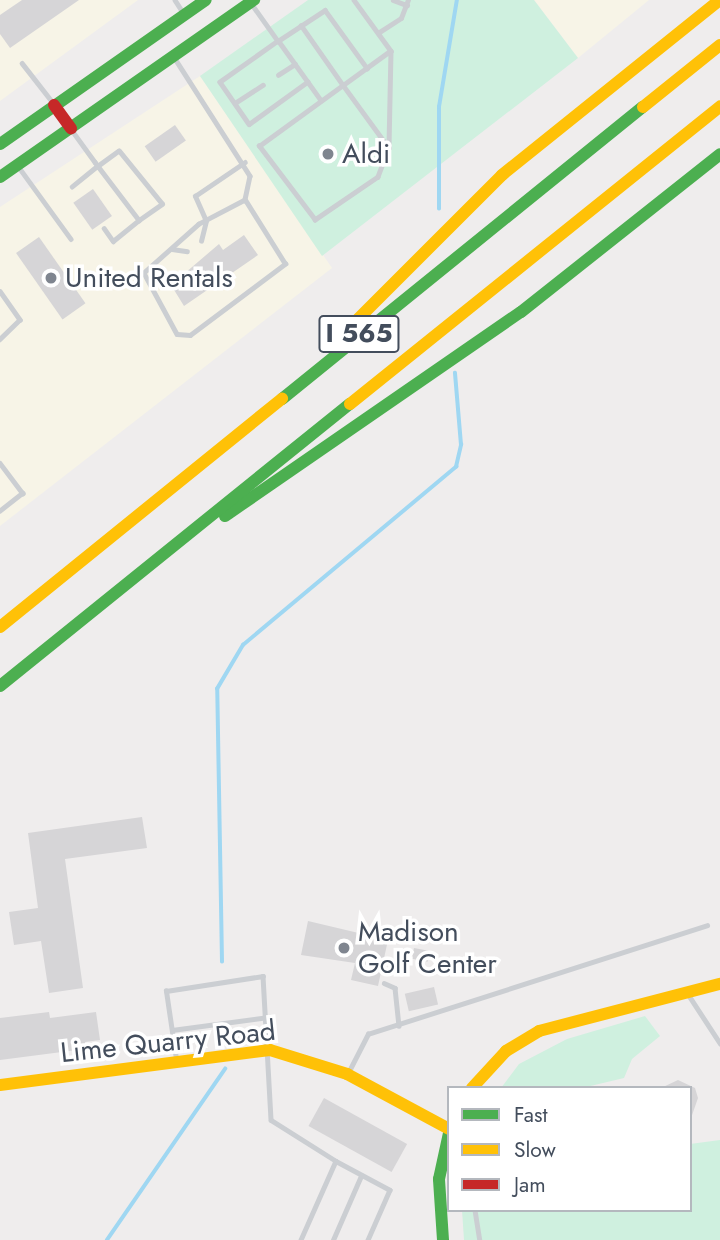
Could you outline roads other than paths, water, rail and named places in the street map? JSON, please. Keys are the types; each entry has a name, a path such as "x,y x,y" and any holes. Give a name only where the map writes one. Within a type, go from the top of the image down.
{"main road":[{"path":"0,144 206,0"},
{"path":"283,395 502,175 720,0"},
{"path":"0,177 252,1"},
{"name":"I 565","path":"0,627 283,395 720,45"},
{"path":"54,105 71,128"},
{"name":"I 565","path":"0,686 720,106"},
{"path":"163,554 521,312 720,154"},
{"path":"474,1086 506,1052 539,1031 720,984"},
{"name":"Lime Quarry Road","path":"0,1085 270,1050 347,1074 447,1130"},
{"path":"443,1240 439,1179 447,1141"}],"lane":[{"path":"175,0 185,15"},
{"path":"354,0 391,51 389,148 379,177 316,220 304,214 259,146 391,51"},
{"path":"378,33 401,18 408,2 393,0"},
{"path":"252,1 321,101"},
{"path":"307,82 249,124 220,82 325,9 367,68"},
{"path":"301,25 389,148"},
{"path":"174,56 245,162 250,185 244,200 206,221 142,277 177,334 190,335 285,264 244,200"},
{"path":"22,63 54,105"},
{"path":"278,75 295,64"},
{"path":"235,103 263,85"},
{"path":"71,128 139,220"},
{"path":"72,187 119,151 162,204 113,241 103,228"},
{"path":"201,241 206,221 195,196 245,162"},
{"path":"18,165 71,239"},
{"path":"172,249 187,251"},
{"path":"0,291 20,320 0,340"},
{"path":"0,463 23,493 0,511"},
{"path":"347,1074 368,1034 707,925"},
{"path":"176,1062 166,991 263,976 270,1017 271,1120 361,1176 390,1190 368,1240"},
{"path":"384,983 395,988 399,1026"},
{"path":"686,991 720,1043"},
{"path":"172,1030 270,1017"},
{"path":"301,1240 336,1161"},
{"path":"333,1240 361,1176"},
{"path":"475,1212 480,1240"}],"waterway":[{"path":"439,209 439,107 457,0"},
{"path":"222,962 217,689 243,645 456,467 461,445 455,373"},
{"path":"107,1240 225,1069"}],"place":[{"name":"Aldi","path":"328,154"},
{"name":"United Rentals","path":"51,278"},
{"name":"Madison Golf Center","path":"344,948"}]}
